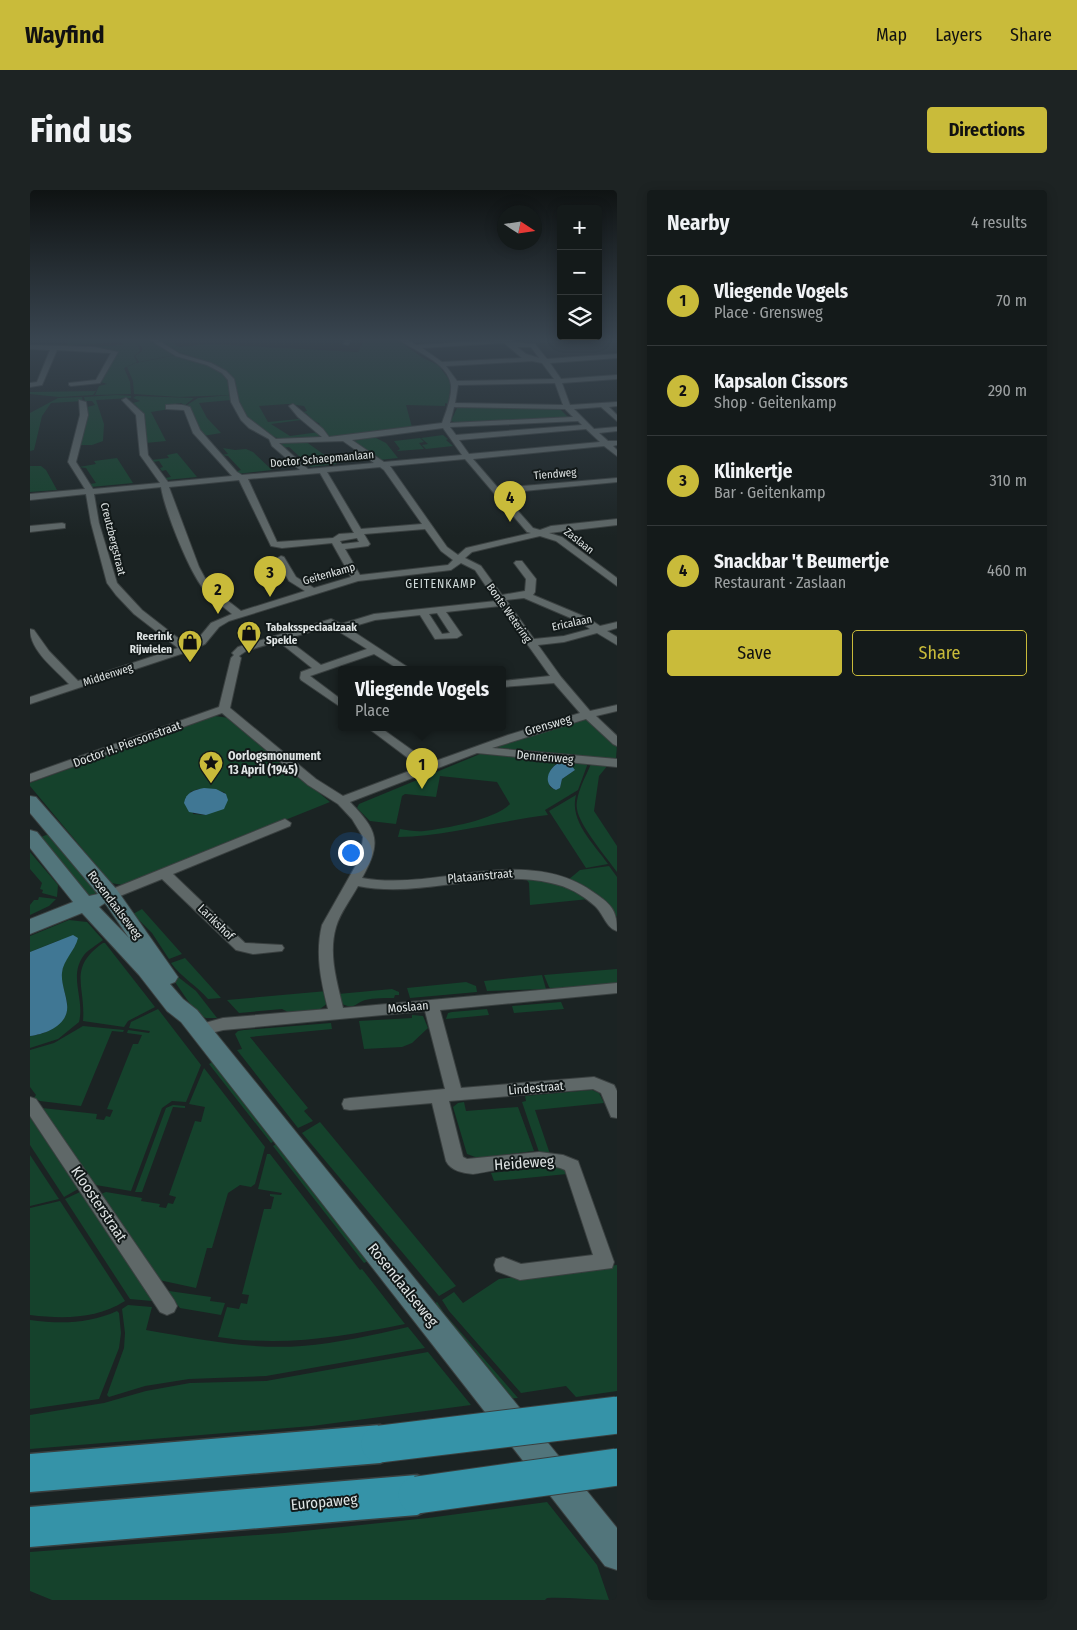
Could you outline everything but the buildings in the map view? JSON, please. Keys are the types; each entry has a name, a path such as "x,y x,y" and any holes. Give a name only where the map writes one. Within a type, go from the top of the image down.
{"highway":[{"path":"30,1473 380,1444 617,1415"},
{"name":"Europaweg","path":"30,1527 417,1494 617,1467"}],"street":[{"name":"Creutzbergstraat","path":"82,405 84,415 72,462 89,488 103,558 112,583 119,594 138,612 186,649"},
{"path":"131,405 140,414 144,455 164,481 194,567 211,592 240,614"},
{"path":"236,405 240,413 252,426 275,441 275,444 307,472"},
{"path":"445,425 451,405 567,407 605,405"},
{"path":"602,405 617,419"},
{"path":"169,408 180,406 187,409 196,431 234,474 244,480 274,544 365,544 322,470"},
{"path":"293,406 304,420 322,431 327,440"},
{"path":"567,407 617,454"},
{"path":"275,441 345,439 445,425 578,419"},
{"name":"Zaslaan","path":"445,425 467,457 530,530 559,539 617,583"},
{"path":"453,438 617,429"},
{"name":"Bonte Wetering","path":"345,439 387,468 444,549 478,568 557,679 587,714 617,742"},
{"name":"Doctor Schaepmanlaan","path":"30,497 617,443"},
{"name":"Tiendweg","path":"496,491 617,480"},
{"name":"Geitenkamp","path":"186,649 202,642 218,623 311,591 357,578 451,567 469,550 528,538 559,527 617,522"},
{"path":"30,529 62,526"},
{"path":"359,534 428,526"},
{"path":"337,543 357,578"},
{"path":"281,559 292,579 311,591"},
{"path":"342,627 370,618 440,610 525,595 530,592 531,579 519,564"},
{"path":"525,595 584,620 617,642"},
{"path":"423,612 438,637 456,635 440,610"},
{"path":"336,1013 326,966 324,945 329,925 368,853 369,837 357,817 342,801 312,782 224,709 238,653 327,622 333,622 342,627 401,666"},
{"name":"Ericalaan","path":"531,643 564,640 617,625"},
{"path":"30,632 45,654 76,685"},
{"path":"288,645 320,669"},
{"name":"Middenweg","path":"30,701 186,649"},
{"path":"338,702 305,678 305,674 376,650"},
{"path":"506,684 557,679"},
{"name":"Grensweg","path":"342,801 506,737 587,714 617,708"},
{"name":"Doctor H. Piersonstraat","path":"30,778 224,709"},
{"path":"378,731 428,767"},
{"name":"Dennenweg","path":"474,750 617,763"},
{"name":"Rosendaalseweg","path":"30,801 110,895 184,1002 194,1023"},
{"path":"30,927 285,823"},
{"name":"Rosendaalseweg","path":"30,836 86,905 194,1023 617,1554"},
{"name":"Larikshof","path":"164,872 241,947 253,949 277,948"},
{"name":"Plataanstraat","path":"354,881 386,886 504,873 538,875 562,882 590,895 610,914 617,926"},
{"name":"Moslaan","path":"194,1023 224,1024 617,988"},
{"name":"Heideweg","path":"432,1005 447,1095 455,1161 464,1166 473,1167 540,1160 560,1160 566,1162 572,1166 611,1261 520,1272 503,1265"},
{"name":"Lindestraat","path":"447,1095 594,1083 613,1089 617,1112"},
{"path":"350,1104 447,1095"},
{"name":"Kloosterstraat","path":"30,1103 167,1306"}],"green space":[{"path":"45,405 50,405 42,416 34,450 30,451 30,413"},
{"path":"98,405 104,424 103,441 92,445 80,445 88,415 87,407"},
{"path":"135,405 169,405 170,409 151,412 166,441 146,443 143,416"},
{"path":"187,405 200,405 207,418 221,433 203,436 192,411"},
{"path":"239,405 276,405 259,406 268,422 299,419 301,420 271,424 290,436 319,432 323,438 277,438 246,417"},
{"path":"294,405 445,405 406,405 412,427 330,438 325,431 317,426 320,424 313,420 308,420 311,418 306,413 300,413 307,411 304,406"},
{"path":"458,406 559,408 569,418 457,423 451,421"},
{"path":"443,435 453,446 426,449 422,445 428,444 421,438"},
{"path":"374,437 386,443 398,458 379,460 353,441"},
{"path":"420,438 424,442 419,443 424,449 397,451 400,449 394,441"},
{"path":"305,441 337,464 311,467 289,447 283,448 279,443"},
{"path":"223,448 246,449 253,452 272,470 237,474 235,472 241,470 228,456 221,455 228,454"},
{"path":"177,453 197,477 166,480 165,478 171,477 166,470 162,471 160,468 163,467 159,461 153,462 151,460 169,458 167,455"},
{"path":"117,458 133,483 91,487 90,484 96,483 86,468 79,467 96,464 94,461"},
{"path":"30,466 41,466 46,470 57,490 30,492"},
{"path":"215,716 229,718 330,802 123,885 111,883 30,786 30,783","holes":["198,789 224,792 227,797 206,815 193,814 190,792"]},
{"path":"586,719 594,722 617,744 616,759 491,747 574,721"},
{"path":"480,754 588,763 578,790 545,810 548,815 436,834 398,837 400,829 421,831 457,825 493,815 510,804 497,782 440,776 436,797 405,794 402,796 396,824 370,821 357,808 359,804","holes":["556,764 575,770 562,779 560,788 556,790 550,787 549,774"]},
{"path":"591,764 608,765 599,776 594,811 617,846 617,872 588,832 577,809 579,792"},
{"path":"576,795 575,805 579,823 608,864 586,868 549,811"},
{"path":"52,833 98,890 94,895 86,896 35,839"},
{"path":"30,852 58,885 57,897 42,893 43,890 40,889 42,883 30,869"},
{"path":"609,866 617,877 617,917 611,909 568,880 580,870"},
{"path":"524,876 561,884 589,899 530,905 529,883"},
{"path":"39,897 56,899 49,906 30,915 30,905 34,900 38,900"},
{"path":"142,909 182,954 169,959 152,933 133,914"},
{"path":"69,920 87,922 103,940 86,953 79,963 77,979 80,1005 79,1022 58,1039 30,1048 30,1036 56,1027 65,1017 67,1003 62,972 76,944 60,940 30,952 30,936"},
{"path":"105,943 155,1007 128,1021 124,1027 83,1021 82,969 92,952"},
{"path":"185,958 221,998 208,999 179,973 171,963"},
{"path":"164,966 196,991 217,1018 206,1018 197,1014"},
{"path":"617,969 617,983 551,989 544,975"},
{"path":"542,975 546,989 487,991 484,981"},
{"path":"466,982 476,986 477,992 410,998 407,988"},
{"path":"392,989 399,992 399,995 395,995 394,998 365,1000 352,1006 342,1004 338,994"},
{"path":"327,991 328,1003 320,1009 288,1012 282,1009 239,1013 227,1000"},
{"path":"561,1002 564,1009 514,1013 512,1006"},
{"path":"158,1009 201,1065 186,1102 172,1101 162,1108 131,1191 96,1185 92,1183 42,1108 97,1114 96,1119 104,1120 106,1116 110,1117 113,1110 107,1109 133,1044 138,1044 142,1035 127,1033 128,1030 149,1033 150,1031 129,1028 131,1022"},
{"path":"487,1009 489,1015 446,1019 448,1013 452,1012"},
{"path":"412,1015 423,1016 428,1028 412,1043 402,1047 364,1049 359,1021 412,1018"},
{"path":"331,1023 332,1029 250,1037 308,1108 304,1111 313,1121 298,1128 237,1050 242,1049 235,1034 238,1031 244,1030"},
{"path":"83,1026 124,1030 123,1032 112,1031 81,1106 40,1101 34,1098 36,1095 30,1087 30,1050 54,1043"},
{"path":"214,1061 276,1140 271,1143 209,1064"},
{"path":"204,1068 265,1147 255,1184 251,1187 240,1185 228,1193 212,1248 207,1248 196,1288 159,1280 101,1194 106,1192 142,1198 141,1201 160,1204 159,1207 166,1208 168,1203 173,1204 176,1197 169,1195 195,1121 201,1122 205,1107 189,1104"},
{"path":"592,1090 599,1093 604,1103 535,1110 550,1154 540,1155 522,1102 526,1101 525,1096"},
{"path":"464,1102 466,1111 518,1107 534,1151 478,1158 467,1154 453,1107 458,1103"},
{"path":"173,1105 185,1106 185,1108 173,1107 142,1192 135,1192 166,1108"},
{"path":"30,1117 78,1189 64,1197 30,1145"},
{"path":"320,1122 456,1286 439,1296 302,1133"},
{"path":"278,1143 368,1261 364,1263 273,1146"},
{"path":"267,1154 270,1154 360,1270 362,1269 405,1324 358,1333 289,1341 242,1340 218,1337 227,1307 239,1309 241,1303 247,1304 249,1295 242,1294 264,1209 271,1209 274,1197 270,1196 270,1194 281,1195 282,1193 258,1189"},
{"path":"30,1155 59,1199 30,1206"},
{"path":"556,1166 565,1170 567,1174 494,1181 491,1173"},
{"path":"80,1192 152,1301 130,1299 65,1199"},
{"path":"60,1201 125,1301 103,1311 79,1316 30,1315 30,1208"},
{"path":"617,1265 617,1391 576,1397 566,1386 521,1393 449,1311 442,1300 454,1292 463,1303 499,1279"},
{"path":"169,1291 211,1297 210,1301 225,1303 221,1315 180,1308 168,1293"},
{"path":"437,1302 444,1313 518,1398 505,1399 431,1306"},
{"path":"128,1305 152,1307 146,1330 204,1340 244,1345 302,1346 342,1341 408,1327 425,1348 266,1376 189,1379 145,1386 109,1397 107,1395 124,1348 125,1333 122,1309"},
{"path":"117,1311 119,1313 121,1333 119,1348 99,1399 30,1409 30,1320 52,1322 85,1321"},
{"path":"428,1352 471,1405 312,1426 30,1449 30,1415 104,1403 146,1391 190,1383 266,1381"},
{"path":"547,1502 597,1565 609,1600 547,1598 545,1600 52,1600 30,1591 30,1552 284,1533 428,1518"}],"water":[{"path":"559,763 571,765 575,770 562,779 560,788 556,790 549,784 548,776 552,768"},
{"path":"204,788 216,789 226,794 228,800 224,809 206,815 189,812 184,803 187,796 194,791"},
{"path":"73,935 78,938 64,964 62,973 67,1004 65,1017 56,1027 30,1036 30,952"}],"place":[{"name":"Snackbar 't Beumertje","path":"510,522"},
{"name":"Klinkertje","path":"270,597"},
{"name":"Kapsalon Cissors","path":"218,614"},
{"name":"Tabaksspeciaalzaak Spekle","path":"249,654"},
{"name":"Reerink Rijwielen","path":"190,663"},
{"name":"Oorlogsmonument 13 April (1945)","path":"211,784"},
{"name":"Vliegende Vogels","path":"422,789"}],"district":[{"name":"GEITENKAMP","path":"441,584"}]}
